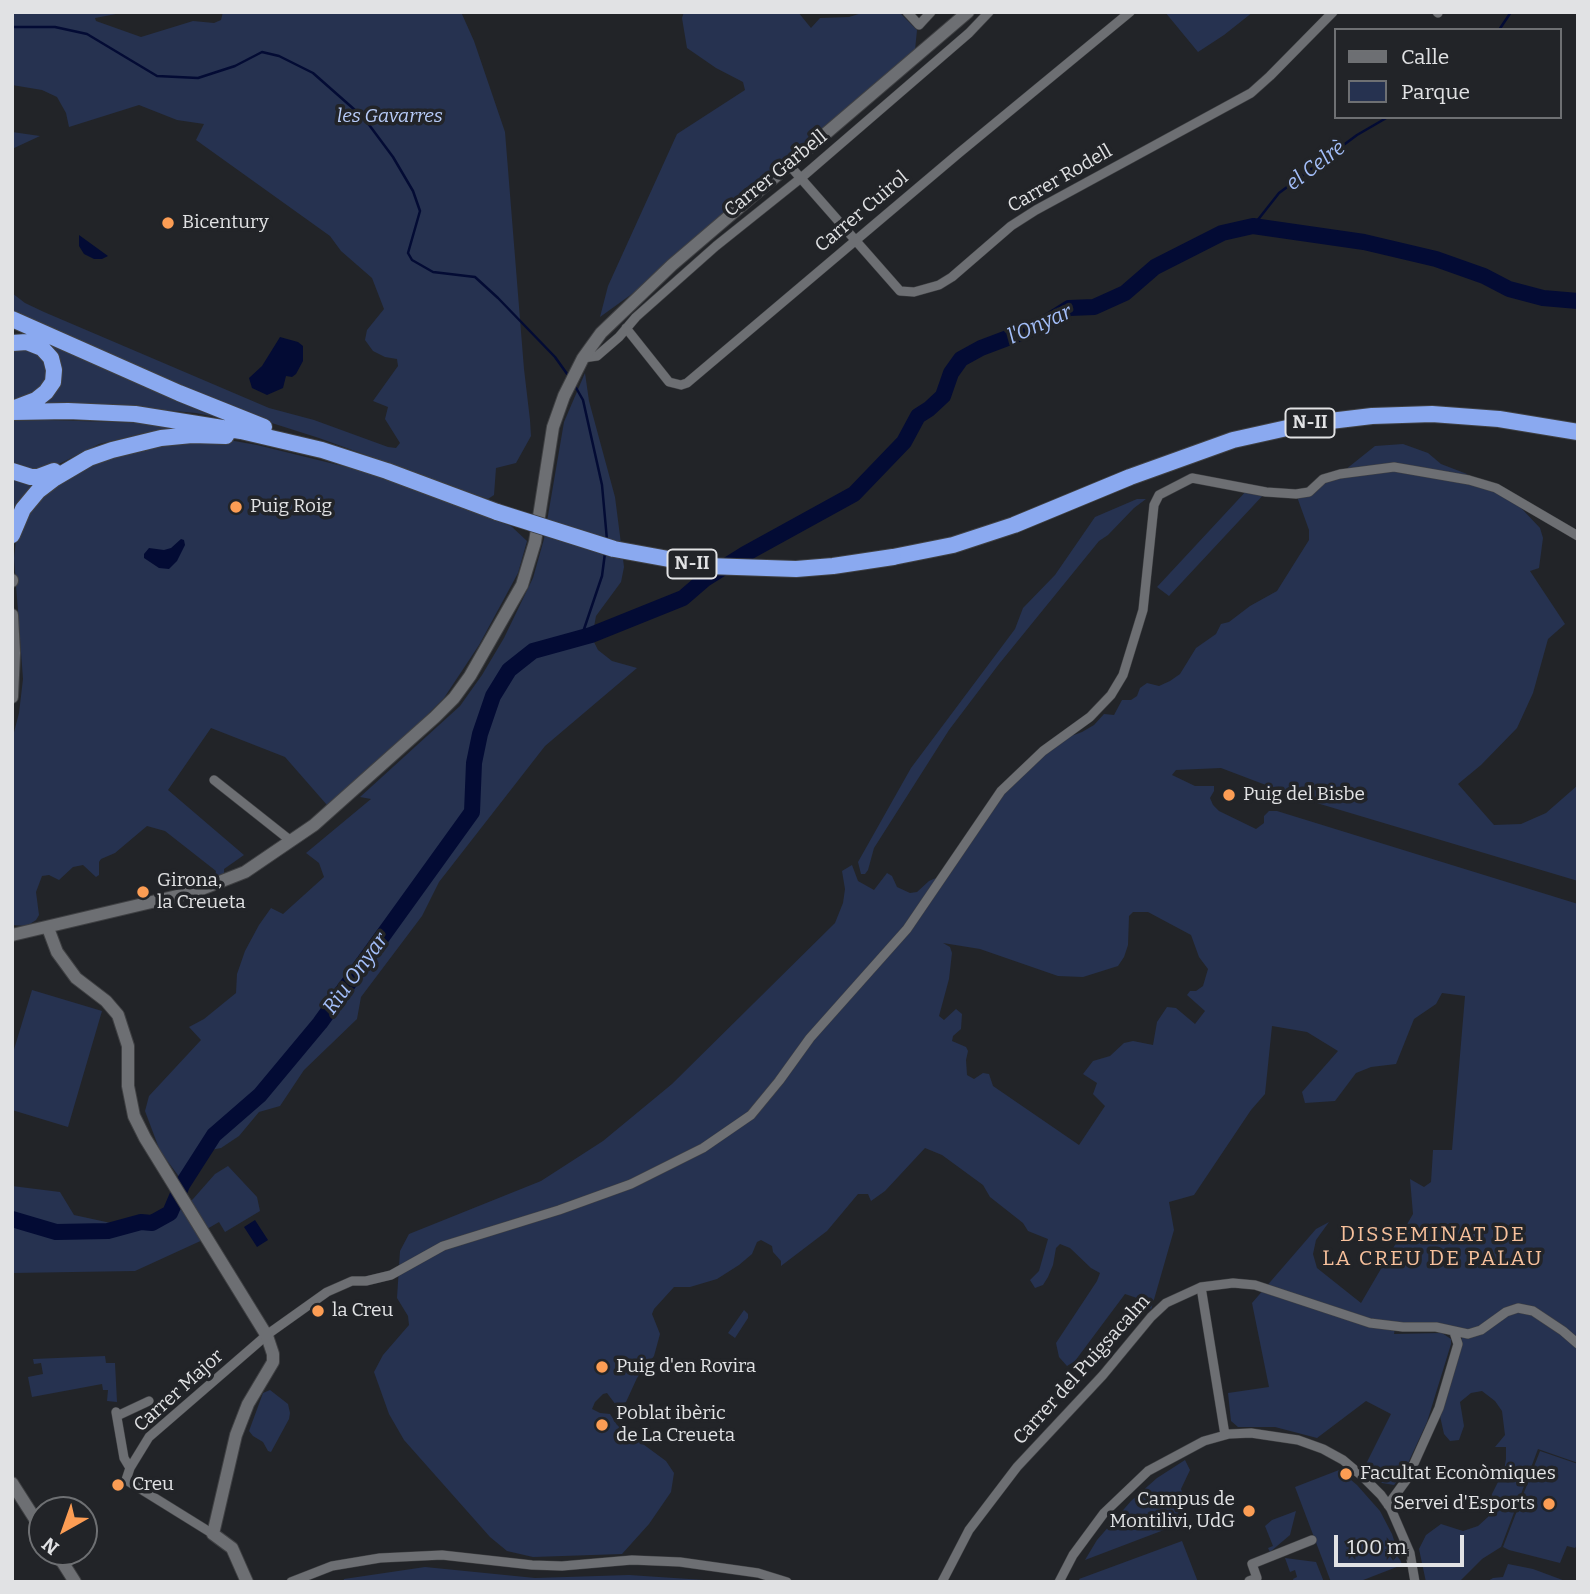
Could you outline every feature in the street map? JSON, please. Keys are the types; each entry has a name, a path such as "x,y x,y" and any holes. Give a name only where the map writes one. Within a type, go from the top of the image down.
{"highway":[{"path":"12,319 212,407 307,441 333,454"},
{"path":"12,343 23,342 43,348 51,358 54,370 53,382 46,392 36,400 12,411"},
{"name":"N-II","path":"12,411 68,411 159,417 221,427 333,454 614,550 707,566 796,569 846,565 953,545 1014,525 1143,472 1233,440 1305,424 1372,416 1432,414 1499,419 1578,432"},
{"path":"12,471 24,477 38,477 112,450 180,436 224,436 287,447 310,447"},
{"path":"12,536 20,514 31,498 55,478 77,465"}],"main road":[{"path":"12,935 204,889 245,872 314,825 415,736 454,698 470,676 522,585 535,542 553,427 564,396 583,358 601,333 672,265 968,12"},
{"path":"12,615 12,697"},
{"path":"48,928 57,952 76,978 106,1001 118,1015 128,1046 128,1086 134,1116 267,1336 274,1358 248,1404 236,1435 215,1528 233,1548 247,1582"},
{"path":"12,1483 28,1508"},
{"path":"65,1566 75,1582"}],"street":[{"path":"907,12 919,24 931,12"},
{"name":"Carrer Garbell","path":"583,358 597,356 716,246 801,178 969,33 989,12"},
{"name":"Carrer Cuirol","path":"626,328 669,382 681,385 687,383 1130,12"},
{"name":"Carrer Rodell","path":"790,166 900,291 914,292 939,285 1011,226 1036,210 1251,93 1333,12"},
{"name":"Carrer Major","path":"215,1528 126,1480 130,1468 149,1437 267,1336 327,1292 352,1281 366,1281 391,1275 443,1245 559,1210 631,1184 703,1148 751,1115 810,1038 907,929 1000,792 1043,751 1090,717 1111,695 1123,675 1143,610 1155,500 1172,487 1192,478 1200,478 1266,492 1296,494 1309,492 1323,479 1340,474 1394,467 1469,480 1496,488 1578,536"},
{"path":"214,780 291,841"},
{"name":"Carrer del Puigsacalm","path":"942,1582 969,1530 1017,1466 1103,1375 1151,1317 1166,1303 1201,1287 1233,1283 1255,1285 1351,1319 1385,1326 1436,1327 1468,1334 1481,1330 1506,1312 1518,1308 1533,1311 1578,1344"},
{"path":"1201,1287 1225,1435"},
{"path":"1388,1505 1406,1479 1438,1411 1458,1344 1454,1332"},
{"path":"130,1468 124,1458 116,1414 149,1401"},
{"path":"1059,1582 1073,1555 1096,1523 1148,1471 1204,1441 1225,1435 1251,1433 1298,1440 1324,1449 1362,1476 1388,1505 1410,1553 1415,1582"},
{"path":"1250,1581 1257,1578 1247,1564 1312,1540"},
{"path":"291,1582 332,1566 380,1558 442,1555 562,1566 632,1560 680,1562 758,1573 787,1582"}],"green space":[{"name":"les Gavarres","path":"12,12 157,12 95,18 96,21 141,37 193,21 214,23 221,20 223,12 461,12 474,41 505,132 530,420 531,436 516,463 496,468 494,495 488,499 256,418 12,312 12,293 44,312 269,408 314,420 388,447 396,448 400,443 385,419 388,407 373,401 398,366 397,359 373,351 365,340 367,330 384,309 372,278 341,251 330,236 196,140 204,124 177,120 139,105 69,127 66,113 57,97 42,90 12,85"},
{"path":"684,12 798,12 811,28 820,18 849,17 865,12 899,12 917,30 914,60 672,265 600,317 608,286 677,134 745,90 743,82 687,48 682,18"},
{"path":"1165,12 1253,12 1198,52"},
{"path":"12,132 40,136 12,149"},
{"path":"40,339 230,420 196,413 143,408 41,404 54,390"},
{"path":"12,348 32,348 47,362 44,389 12,402"},
{"path":"585,373 589,401 615,497 624,567 621,582 596,616 592,638 598,650 612,661 637,668 545,746 439,882 422,916 361,997 357,1019 304,1070 280,1106 259,1112 239,1136 221,1148 195,1153 180,1178 160,1151 145,1111 149,1096 201,1040 189,1027 204,1019 236,993 237,974 245,951 271,908 283,914 324,877 319,863 306,853 371,799 360,797 460,706 482,675 504,638 533,578 544,539 564,422"},
{"path":"12,421 147,423 191,428 145,433 99,444 39,474 12,465"},
{"path":"223,439 375,474 511,526 527,541 518,573 479,645 444,698 327,805 285,757 211,728 168,790 244,855 224,869 224,875 215,876 216,871 165,831 147,826 115,853 101,859 99,875 96,877 83,865 73,867 59,880 49,875 42,876 36,892 39,915 36,920 27,926 12,925 12,740 23,679 14,558 17,531 24,516 57,481 108,455 141,445"},
{"path":"1403,444 1428,453 1441,464 1467,474 1470,480 1507,493 1540,528 1543,538 1539,568 1530,571 1565,624 1548,639 1533,693 1517,728 1458,784 1494,825 1521,824 1546,813 1578,785 1578,881 1300,798 1221,768 1176,770 1172,775 1195,786 1214,786 1210,798 1213,805 1219,811 1256,829 1264,823 1264,816 1269,811 1277,811 1578,904 1578,1463 1538,1449 1501,1547 1482,1559 1459,1582 1426,1582 1419,1549 1426,1535 1441,1524 1463,1531 1478,1526 1488,1517 1492,1494 1504,1470 1506,1459 1506,1447 1495,1447 1505,1435 1502,1411 1495,1401 1482,1391 1471,1393 1460,1402 1464,1426 1459,1440 1450,1441 1444,1434 1440,1416 1464,1331 1453,1326 1396,1322 1394,1334 1442,1333 1451,1339 1451,1344 1427,1422 1403,1474 1394,1485 1382,1483 1365,1466 1391,1414 1366,1401 1317,1438 1275,1427 1238,1427 1231,1421 1228,1393 1269,1387 1252,1303 1316,1229 1329,1222 1316,1240 1313,1254 1317,1268 1361,1303 1413,1214 1410,1179 1424,1187 1431,1182 1433,1150 1452,1150 1465,996 1442,993 1436,1004 1414,1019 1396,1064 1371,1067 1356,1073 1335,1101 1305,1103 1302,1092 1338,1051 1307,1032 1272,1026 1265,1094 1251,1110 1194,1195 1169,1202 1174,1230 1151,1310 1149,1305 1140,1299 1125,1294 1075,1361 1067,1366 1059,1357 1056,1343 1100,1273 1070,1248 1060,1244 1056,1248 1048,1277 1043,1285 1035,1288 1030,1280 1039,1271 1048,1239 1028,1231 1023,1223 990,1197 983,1185 942,1155 925,1148 885,1191 871,1201 868,1194 858,1194 827,1231 781,1266 772,1246 761,1240 757,1242 752,1254 717,1279 690,1287 674,1287 654,1309 652,1314 660,1334 654,1356 637,1378 626,1402 616,1405 607,1393 595,1402 592,1409 610,1414 617,1425 666,1461 674,1473 671,1492 649,1524 622,1554 533,1557 507,1551 490,1537 404,1440 389,1414 374,1372 383,1355 409,1325 408,1316 397,1298 400,1251 409,1234 541,1181 603,1141 672,1084 835,923 845,889 842,871 852,865 858,881 874,890 887,873 892,876 897,887 910,893 917,892 929,881 943,875 987,809 1055,742 1082,732 1094,725 1104,714 1114,715 1122,700 1131,700 1137,696 1140,688 1147,683 1159,686 1170,681 1180,674 1196,648 1216,634 1221,624 1229,622 1277,591 1309,540 1309,530 1296,494 1340,474 1375,446","holes":["1133,912 1148,912 1191,935 1199,957 1208,969 1203,986 1187,995 1205,1011 1195,1024 1176,1008 1167,1007 1157,1022 1153,1045 1133,1041 1124,1043 1110,1056 1093,1061 1083,1074 1097,1083 1093,1094 1105,1106 1079,1145 993,1086 989,1074 983,1073 974,1079 967,1075 968,1051 966,1047 952,1041 953,1036 961,1029 962,1014 956,1009 944,1020 939,1016 949,979 952,953 950,947 943,943 980,949 1058,976 1083,977 1118,966 1128,945 1129,916"]},
{"path":"12,477 39,483 12,520"},
{"path":"1249,488 1266,492 1169,596 1157,587"},
{"path":"1137,499 1146,499 1099,541 949,730 874,848 868,870 861,874 858,862 911,768 1015,629 1023,608 1055,575 1095,517"},
{"path":"32,990 102,1011 68,1127 12,1110 12,1056"},
{"path":"228,1166 257,1197 260,1211 225,1232 219,1222 207,1229 207,1238 135,1271 12,1273 12,1186 60,1192 74,1215 143,1230 168,1220 193,1199 215,1174"},
{"path":"744,1310 748,1318 735,1338 728,1333"},
{"path":"105,1356 106,1363 115,1363 117,1402 107,1401 108,1390 103,1390 102,1384 32,1397 28,1377 43,1374 41,1363 34,1364 33,1359"},
{"path":"270,1390 288,1404 290,1413 271,1452 249,1431 263,1393"},
{"name":"Servei d'Esports","path":"1540,1451 1578,1464 1578,1544 1575,1548 1567,1546 1560,1563 1503,1547"},
{"path":"1185,1460 1190,1470 1181,1489 1185,1500 1175,1519 1177,1525 1085,1560 1097,1540 1131,1501 1157,1478"},
{"path":"1339,1470 1357,1485 1380,1511 1392,1534 1402,1565 1358,1582 1331,1582 1295,1487"},
{"path":"1296,1511 1290,1535 1270,1552 1268,1548 1273,1546 1265,1526 1272,1520"},
{"path":"1182,1541 1198,1582 1081,1582 1079,1579"},
{"path":"1285,1558 1316,1562 1324,1582 1294,1582 1293,1579 1297,1577 1295,1570 1290,1572"},
{"path":"1508,1564 1533,1569 1568,1582 1486,1582 1503,1577"},
{"path":"425,1567 535,1578 629,1575 704,1582 343,1582 344,1579"}],"shaded area":[{"path":"79,235 108,256 94,259 84,254 79,246"},
{"path":"280,337 303,346 303,361 296,374 292,377 286,376 283,388 267,395 252,388 249,378 262,366"},
{"path":"181,539 185,545 177,561 169,569 159,568 144,558 149,548 164,550 171,548"},
{"path":"255,1220 268,1240 257,1247 244,1227"}],"waterway":[{"name":"el Celrè","path":"1500,28 1511,12"},
{"path":"12,27 55,27 87,34 157,76 198,78 235,66 262,52 279,56 313,73 364,118 393,157 413,191 420,211 408,253 412,260 433,272 475,277 555,357 570,378"},
{"name":"el Celrè","path":"1253,226 1279,193 1357,135 1385,119"},
{"name":"l'Onyar","path":"12,1219 56,1232 108,1231 141,1222 152,1223 170,1213 182,1185 214,1135 260,1095 320,1023 472,812 474,763 480,734 493,696 509,670 533,651 591,635 683,598 705,579 745,554 854,494 904,442 918,416 943,396 951,373 961,359 981,348 1042,325 1069,308 1094,307 1125,293 1155,267 1222,233 1253,226 1364,242 1436,259 1484,276 1509,289 1543,298 1578,301"},
{"path":"575,386 583,400 602,485 607,540"},
{"path":"581,638 602,576 605,553"}],"place":[{"name":"Bicentury","path":"168,223"},
{"name":"Puig Roig","path":"236,507"},
{"name":"Puig del Bisbe","path":"1229,795"},
{"name":"Girona, la Creueta","path":"143,892"},
{"name":"la Creu","path":"318,1311"},
{"name":"Puig d'en Rovira","path":"602,1367"},
{"name":"Poblat ibèric de La Creueta","path":"602,1425"},
{"name":"Facultat Econòmiques","path":"1346,1474"},
{"name":"Creu","path":"118,1485"},
{"name":"Servei d'Esports","path":"1549,1504"},
{"name":"Campus de Montilivi, UdG","path":"1249,1511"}],"district":[{"name":"DISSEMINAT DE LA CREU DE PALAU","path":"1433,1247"}],"water label":[{"name":"Riu Onyar","path":"356,974"}]}
